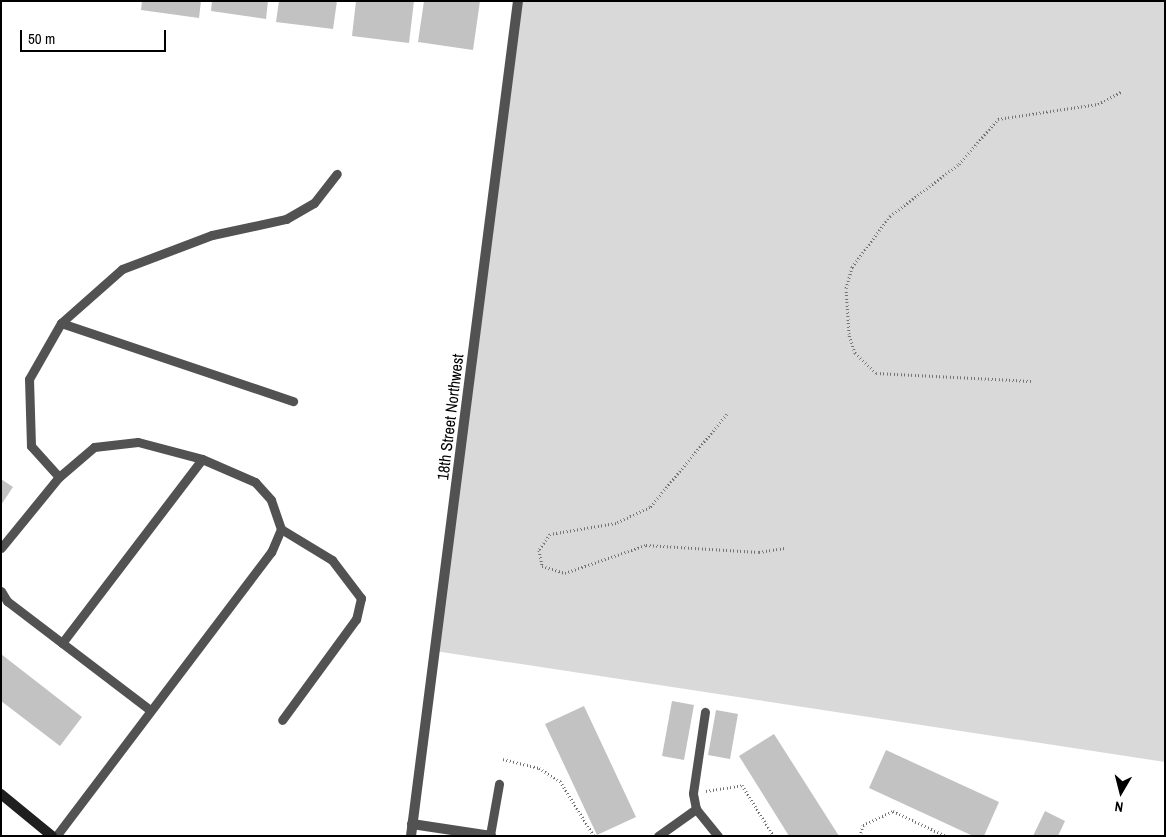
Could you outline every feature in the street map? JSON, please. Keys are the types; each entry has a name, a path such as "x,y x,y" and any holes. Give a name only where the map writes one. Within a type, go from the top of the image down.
{"street":[{"name":"18th Street Northwest","path":"411,836 518,1"},
{"path":"1,794 52,836"},
{"path":"412,824 491,836"}],"lane":[{"path":"59,477 31,446 29,380 61,323 122,269 212,235 286,219 314,203 337,174"},
{"path":"61,323 293,401"},
{"path":"1,548 59,477 94,447 138,442 202,459 255,482 271,500 281,529 332,560 361,598 356,619 282,720"},
{"path":"62,643 202,459"},
{"path":"56,836 149,709 271,552 281,529"},
{"path":"1,591 7,601 149,709"},
{"path":"705,712 693,793 696,809 718,836"},
{"path":"491,836 499,784"},
{"path":"658,836 696,809"}],"path":[{"path":"1031,381 876,373 855,353 849,334 846,288 850,274 862,248 890,216 913,194 959,164 998,120 1098,104 1122,91"},
{"path":"727,414 650,507 616,523 550,534 539,550 542,566 565,573 646,545 759,552 785,548"},
{"path":"503,759 539,768 560,781 594,836"},
{"path":"693,793 742,785 773,835"},
{"path":"860,836 863,825 892,811 946,836"}],"shaded area":[{"path":"518,1 1165,1 1165,762 435,651"}],"building":[{"path":"142,1 201,1 199,18 141,10"},
{"path":"212,1 268,1 266,19 211,11"},
{"path":"279,1 337,1 333,29 276,22"},
{"path":"356,1 414,1 409,43 352,36"},
{"path":"424,1 480,1 473,50 418,42"},
{"path":"1,479 13,487 1,505"},
{"path":"1,654 82,717 60,746 1,701"},
{"path":"672,701 694,705 684,760 662,756"},
{"path":"584,706 636,817 597,835 545,724"},
{"path":"716,710 738,714 730,759 708,755"},
{"path":"774,734 839,836 789,836 739,756"},
{"path":"886,750 999,802 984,836 973,836 869,788"},
{"path":"1045,811 1065,821 1058,836 1033,836"}]}
